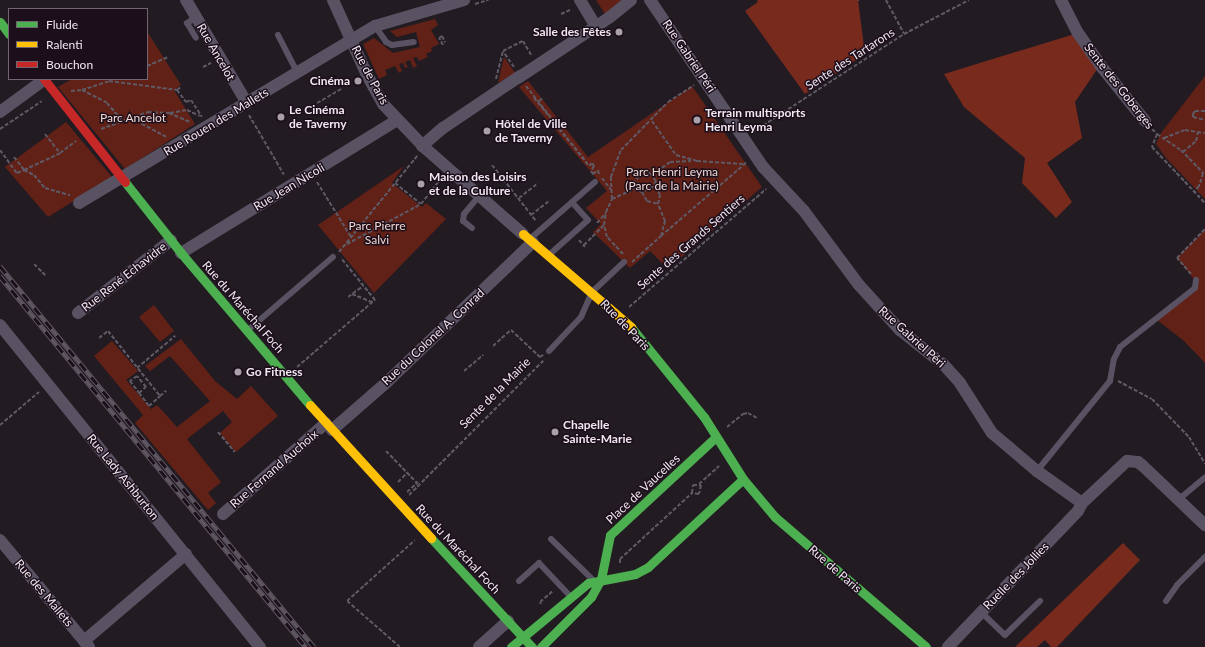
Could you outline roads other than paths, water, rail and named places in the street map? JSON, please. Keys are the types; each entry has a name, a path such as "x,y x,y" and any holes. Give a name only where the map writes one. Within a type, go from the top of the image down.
{"street":[{"name":"Rue Ancelot","path":"186,0 245,105"},
{"name":"Rue de Paris","path":"332,0 370,80 383,104 397,120 423,147 618,316 671,375 716,437 743,479 776,517 926,647"},
{"name":"Rue Rouen des Mallets","path":"82,201 180,144 351,39 375,26 464,0"},
{"path":"580,0 595,25"},
{"path":"423,147 492,95 631,0"},
{"name":"Rue Gabriel Péri","path":"650,0 756,156 775,181 804,211 859,285 900,330 944,365 960,384 992,433 1037,471 1082,503"},
{"name":"Sente des Goberges","path":"1061,0 1078,33 1100,65 1145,121"},
{"path":"0,22 8,33"},
{"path":"0,112 43,80"},
{"name":"Rue du Maréchal Foch","path":"45,80 181,253 329,427 532,647"},
{"name":"Rue Jean Nicoli","path":"181,253 312,174 397,120"},
{"name":"Rue du Colonel A. Conrad","path":"329,427 387,382 528,238"},
{"name":"Rue René Echavidre","path":"78,313 171,240"},
{"name":"Rue Lady Ashburton","path":"0,325 50,384 260,647"},
{"name":"Rue Fernand Auchoix","path":"223,514 329,427"},
{"name":"Place de Vaucelles","path":"541,647 592,597 610,535 716,437"},
{"path":"1082,503 1127,461 1132,460 1143,466 1205,525"},
{"path":"511,647 570,596 597,580 641,572 648,567 743,479"},
{"name":"Ruelle des Jollies","path":"948,647 1078,511 1082,503"},
{"name":"Rue des Mallets","path":"0,540 86,644"},
{"path":"86,644 186,554"},
{"path":"479,647 508,621"}],"lane":[{"path":"196,17 186,23 196,38"},
{"path":"375,26 386,42 392,45 414,42"},
{"path":"278,35 297,72"},
{"path":"528,238 542,228 595,182"},
{"path":"472,228 463,221 464,214 479,196"},
{"path":"549,256 588,220 572,202"},
{"path":"247,331 333,258"},
{"path":"549,351 581,317 592,292 624,262"},
{"path":"1037,471 1110,380 1114,359 1120,347 1195,288 1196,280"},
{"path":"1178,500 1205,477"},
{"path":"550,539 597,580"},
{"path":"1166,601 1176,585 1205,556"},
{"path":"519,581 538,563 570,596"},
{"path":"981,612 1005,635 1040,601"},
{"name":"Rue Lady Ashburton","path":"246,630 257,647"}],"railway":[{"path":"0,266 314,647"},
{"path":"0,276 306,647"}],"place":[{"name":"Salle des Fêtes","path":"619,32"},
{"name":"Cinéma","path":"358,81"},
{"name":"Le Cinéma de Taverny","path":"281,117"},
{"name":"Terrain multisports Henri Leyma","path":"697,120"},
{"name":"Hôtel de Ville de Taverny","path":"487,131"},
{"name":"Maison des Loisirs et de la Culture","path":"421,184"},
{"name":"Go Fitness","path":"238,372"},
{"name":"Chapelle Sainte-Marie","path":"555,432"}],"park label":[{"name":"Parc Ancelot","path":"133,118"},
{"name":"Parc Henri Leyma (Parc de la Mairie)","path":"672,179"},
{"name":"Parc Pierre Salvi","path":"377,233"}]}
